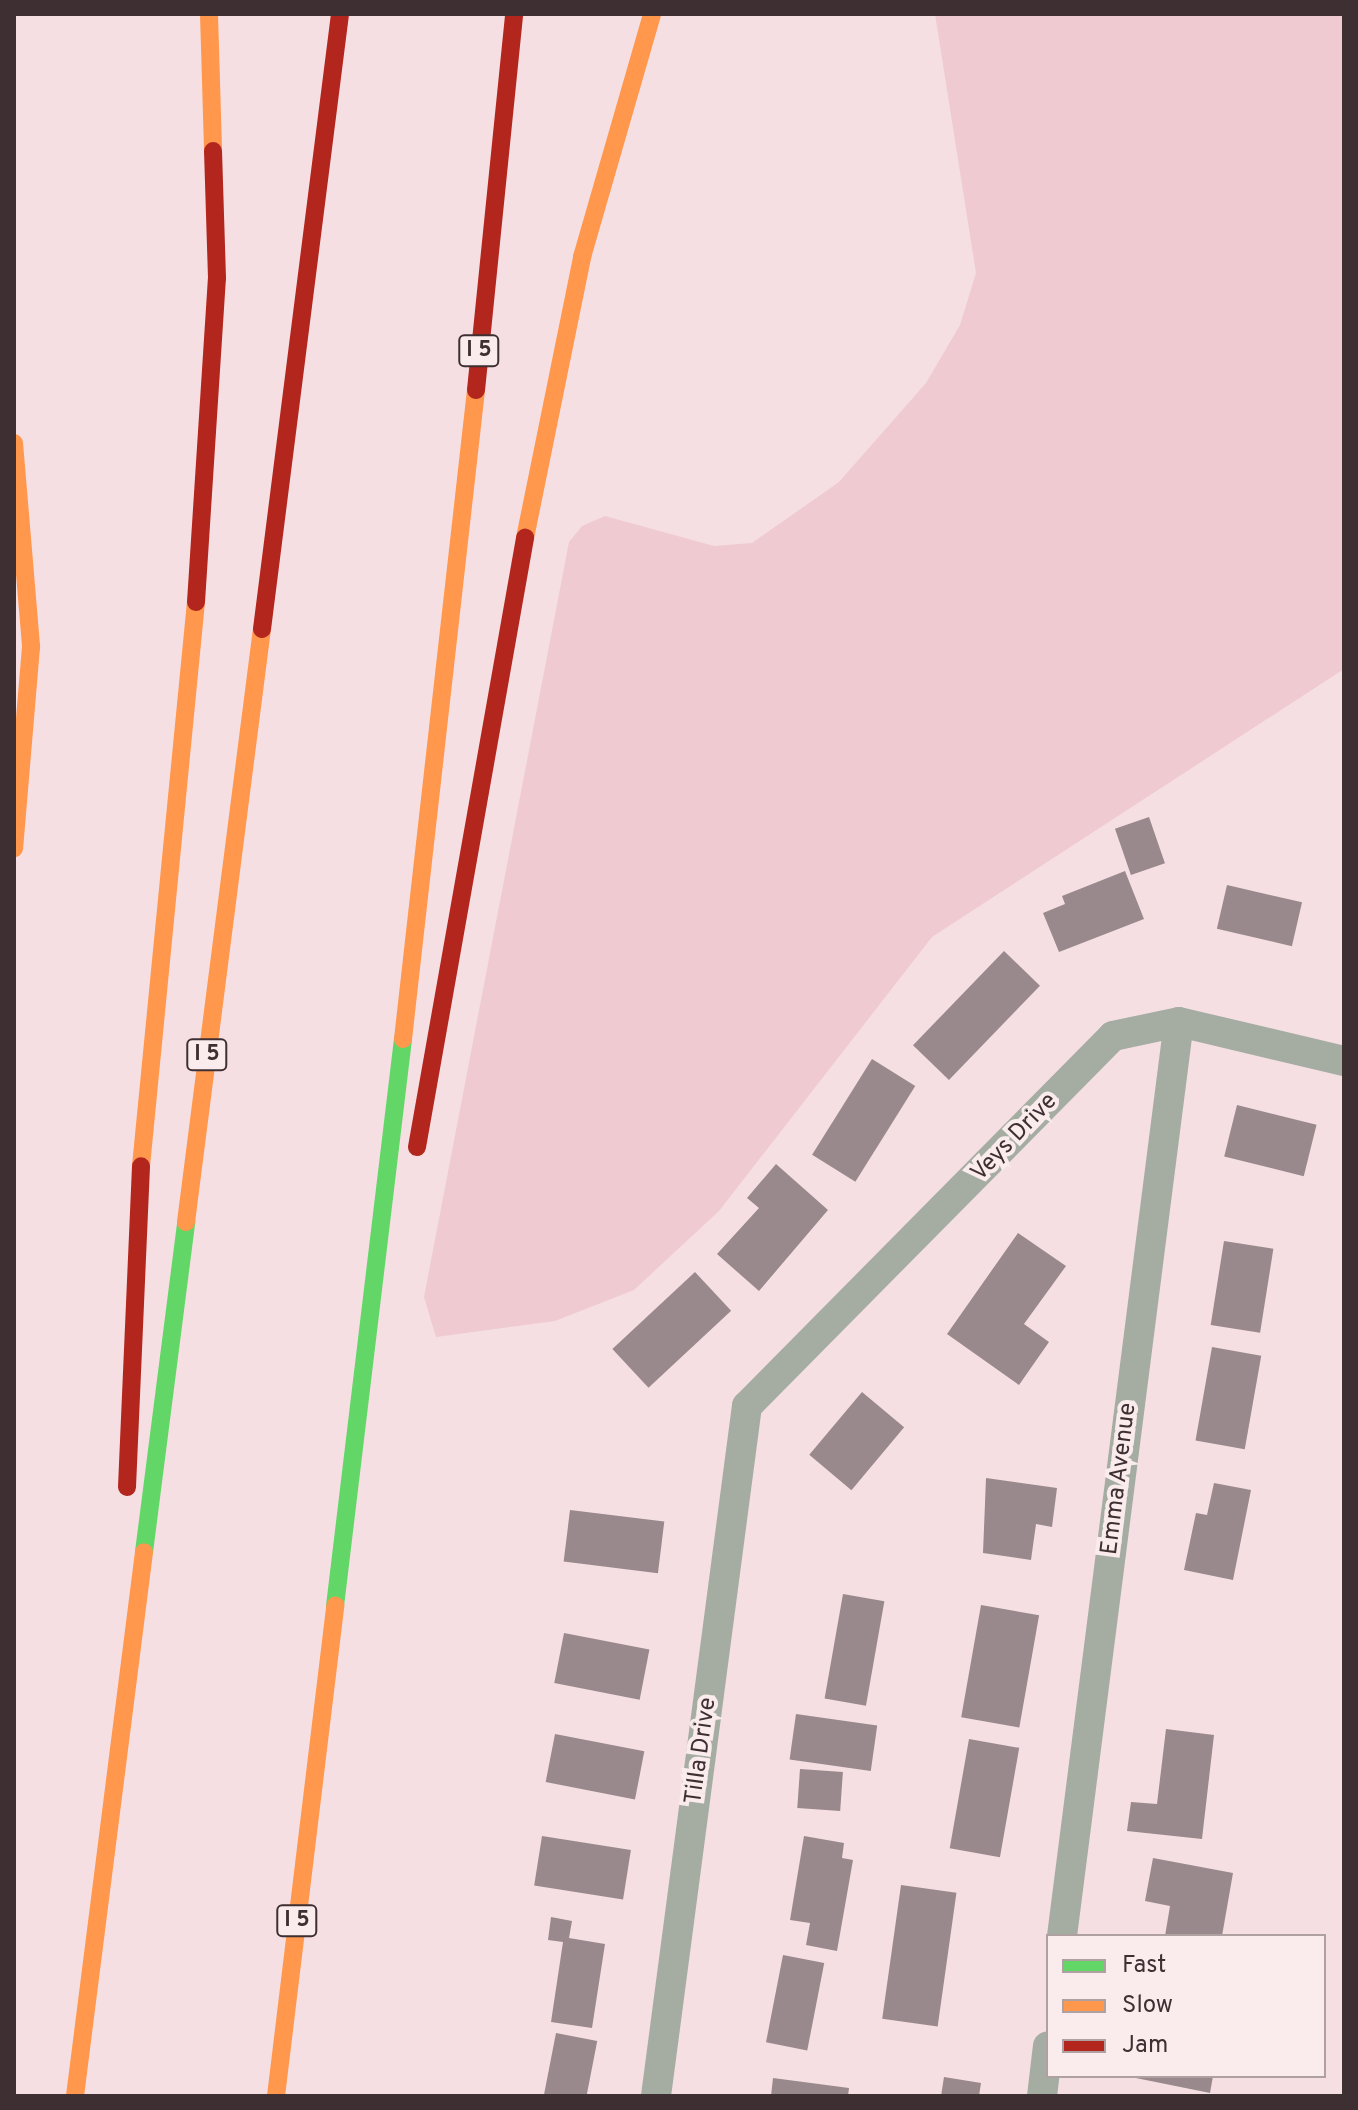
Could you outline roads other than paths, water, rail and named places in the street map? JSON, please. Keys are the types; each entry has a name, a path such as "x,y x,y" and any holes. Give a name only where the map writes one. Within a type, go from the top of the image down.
{"main road":[{"path":"124,1703 131,1263 192,673 215,322 209,14"},
{"name":"I 5","path":"75,2096 340,14"},
{"name":"I 5","path":"276,2096 445,688 514,14"},
{"path":"414,1166 548,410 582,257 652,14"},
{"path":"14,443 31,647 14,848"},
{"path":"343,1542 405,1213"}],"street":[{"name":"Veys Drive","path":"747,1406 1113,1036 1179,1022 1344,1061"},
{"name":"Emma Avenue","path":"1062,1934 1179,1022"},
{"name":"Tilla Drive","path":"656,2096 747,1406"},
{"path":"1042,2096 1046,2063"}]}
